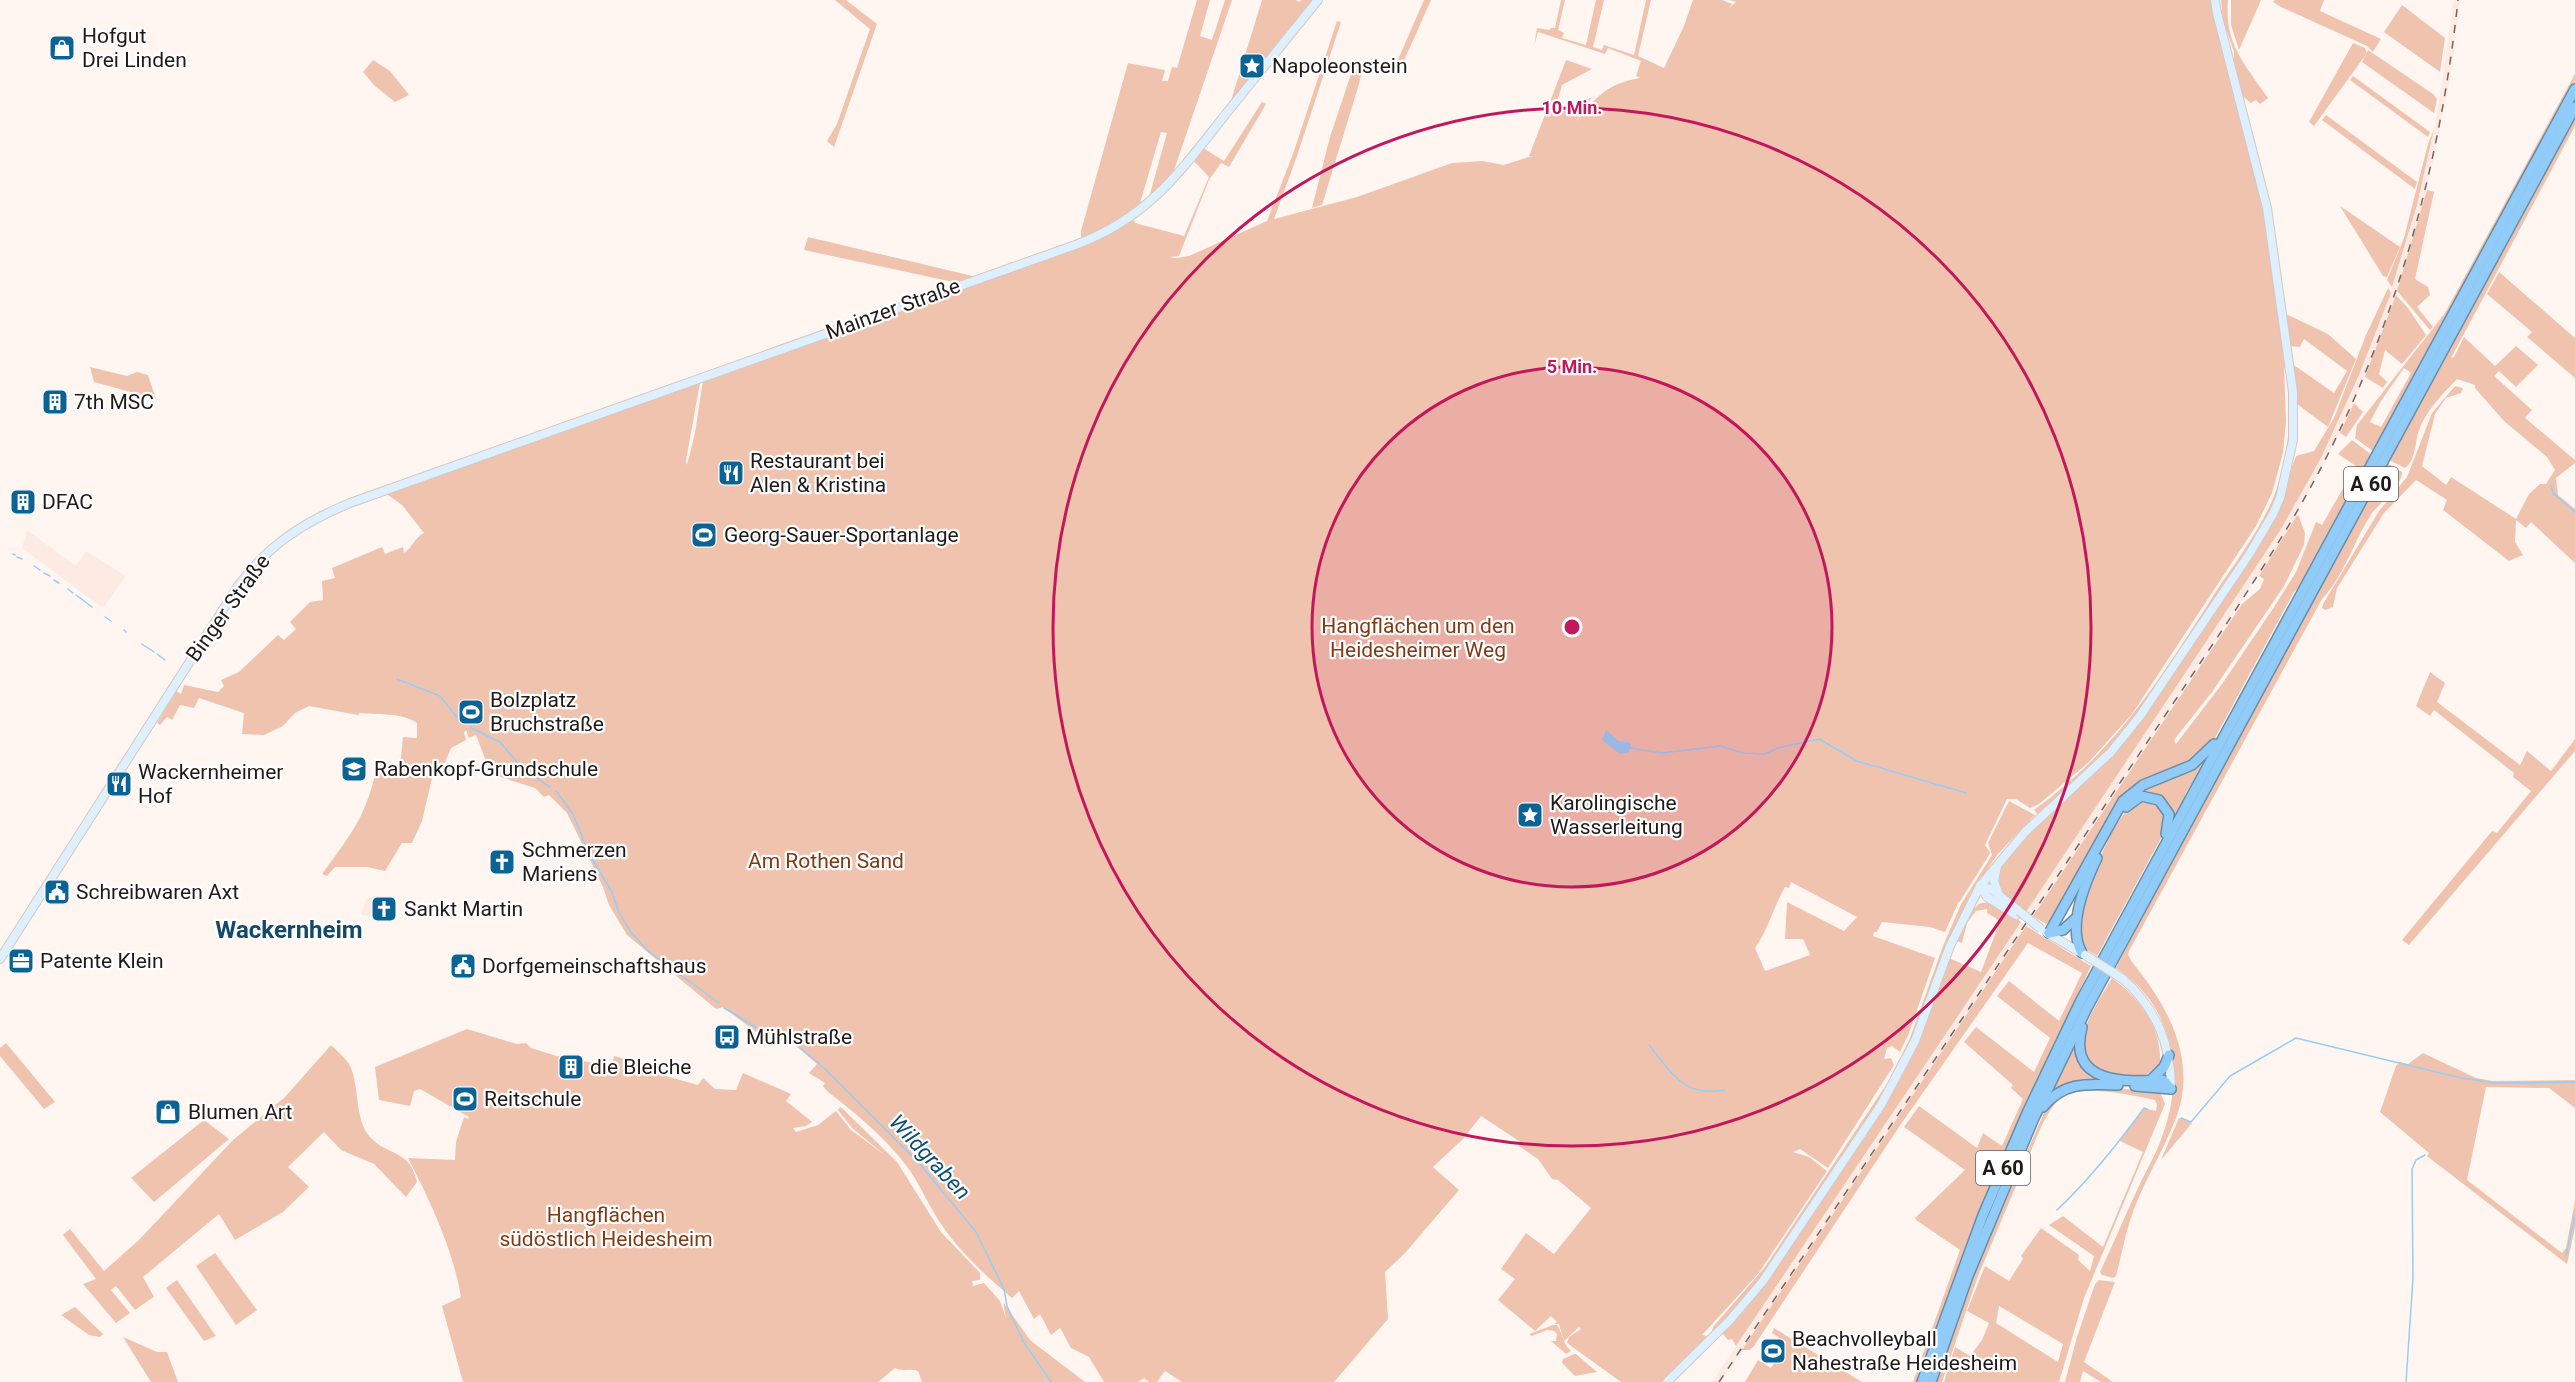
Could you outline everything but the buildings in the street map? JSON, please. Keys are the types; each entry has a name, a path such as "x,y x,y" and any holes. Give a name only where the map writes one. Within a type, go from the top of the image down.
{"highway":[{"name":"A 60","path":"1922,1382 1975,1235 2028,1111 2080,1002 2575,89"},
{"name":"A 60","path":"1931,1382 1968,1276 2034,1118 2087,1008 2575,107"},
{"path":"2078,914 2069,926 2056,933 2045,931 2123,801 2142,785 2183,769 2201,759 2230,724"},
{"path":"2083,954 2075,934 2078,914 2093,865 2130,801 2147,796 2163,804 2170,820 2150,872"},
{"path":"2087,1008 2080,1043 2082,1056 2091,1069 2110,1080 2165,1080 2171,1089"},
{"path":"2150,1081 2160,1072 2169,1055"},
{"path":"2034,1118 2054,1095 2076,1085 2171,1089"}],"main road":[{"name":"Mainzer Straße","path":"382,492 1078,244 1111,229 1136,214 1168,185 1318,0"},
{"path":"1670,1379 1730,1320 1763,1281 1881,1105 1915,1041 1950,946 1980,886 2004,855 2047,810 2111,752 2140,716 2273,514 2286,481 2293,440 2294,415 2264,195 2220,23 2217,0"},
{"name":"Binger Straße","path":"0,959 238,586 264,555 284,537 311,520 382,492"},
{"path":"1998,900 1994,875 2004,855"},
{"path":"1980,886 1991,889 1998,900 2017,913 2123,979 2151,1010 2162,1032 2169,1055 2171,1089"},
{"path":"1966,910 1975,902 1998,900"}],"shaded area":[{"path":"2454,0 2460,0 2451,76 2423,207 2395,298 2365,377 2340,433 2288,531 2033,916 2026,912 2281,529 2321,458 2359,375 2391,291 2417,205 2436,120"},
{"path":"27,530 76,566 86,551 126,576 103,608 22,548"},
{"path":"380,896 373,918 361,914 366,899"},
{"path":"2021,922 2026,926 1721,1382 1712,1382"}],"green space":[{"path":"835,0 846,0 877,24 834,147 827,141 837,124 870,29"},
{"path":"1197,0 1210,0 1200,36 1212,40 1225,0 1232,0 1172,176 1148,201 1167,133 1161,132 1138,210 1117,223 1081,238 1081,231 1128,63 1165,70 1162,81 1168,81 1172,67 1177,68"},
{"path":"1262,0 1296,0 1299,2 1314,0 1230,104"},
{"path":"1424,0 1431,0 1403,63 1397,62"},
{"name":"Hangflächen um den Heidesheimer Weg","path":"1561,0 1565,0 1558,30 1564,33 1562,38 1586,45 1596,0 1604,0 1593,47 1602,50 1604,45 1634,55 1646,0 1651,0 1638,56 1664,68 1684,26 1693,0 1722,0 1732,4 1729,8 1736,2 1729,0 2213,0 2267,225 2291,393 2289,450 2284,479 2270,514 2148,701 2109,750 2037,814 2034,810 2064,787 2090,762 2131,715 2088,763 2039,804 2030,808 2016,799 2007,799 1985,845 1990,852 1989,855 1959,903 1959,901 1945,932 1930,927 1882,922 1877,932 1874,932 1873,936 1935,958 1909,1033 1900,1052 1892,1046 1887,1048 1884,1059 1891,1058 1894,1065 1828,1168 1800,1149 1793,1152 1809,1157 1827,1171 1758,1274 1702,1335 1708,1336 1702,1343 1663,1382 1621,1382 1567,1343 1569,1337 1581,1329 1579,1327 1564,1341 1559,1324 1554,1324 1557,1322 1551,1316 1535,1331 1498,1300 1515,1279 1501,1269 1526,1233 1554,1254 1591,1208 1558,1180 1552,1179 1538,1159 1519,1146 1522,1143 1481,1116 1463,1139 1433,1167 1459,1190 1405,1253 1385,1272 1388,1319 1334,1382 1182,1382 1165,1371 1157,1382 1149,1382 1144,1378 1138,1382 1104,1382 1089,1357 1071,1348 1060,1328 1051,1335 1040,1314 1034,1319 1019,1291 1012,1298 965,1254 941,1224 911,1172 893,1150 861,1119 828,1092 823,1086 825,1083 809,1073 817,1064 796,1046 756,1032 723,1007 716,1009 627,935 609,905 603,887 567,813 549,795 544,797 535,788 491,774 476,735 469,738 466,730 464,733 466,740 451,748 444,765 439,764 440,776 433,774 422,821 412,843 402,843 385,871 367,867 335,867 327,876 322,874 364,810 378,762 400,767 403,737 417,738 417,723 404,717 360,713 358,715 309,706 295,713 283,726 264,735 242,734 244,713 199,698 194,708 180,705 172,720 167,717 160,725 157,723 176,691 181,694 184,685 218,692 224,686 221,680 239,672 278,635 284,640 296,629 290,622 310,602 323,600 322,581 335,578 332,568 382,547 385,554 403,547 404,553 407,551 424,533 402,505 388,495 389,491 422,482 421,480 695,382 700,383 687,465 695,433 703,380 784,353 1105,235 1134,220 1135,223 1184,236 1209,177 1193,160 1203,148 1224,161 1262,102 1266,104 1229,167 1221,163 1209,180 1179,256 1169,257 1189,256 1267,221 1293,154 1337,21 1341,22 1274,219 1357,197 1452,163 1482,161 1504,165 1532,156 1529,156 1566,60 1592,69 1562,85 1553,116 1592,97 1576,122 1590,105 1610,88 1640,78 1636,76 1641,61 1608,48 1605,54 1538,32 1534,46 1537,28 1549,30 1555,28","holes":["2284,366 2289,397 2288,432 2283,466 2274,496 2248,544 2177,652 2132,714 2256,526 2272,493 2283,453 2286,421","1791,882 1857,917 1844,931 1787,902 1785,939 1803,939 1810,955 1765,971 1755,948 1764,934 1785,887 1789,888"]},
{"path":"2221,0 2228,0 2229,29 2238,53 2268,98 2260,104 2256,100 2251,103 2240,94 2234,71 2234,52 2223,20"},
{"path":"2231,0 2261,0 2239,50 2231,25"},
{"path":"2275,0 2324,0 2320,11 2381,39 2373,52 2367,46 2281,7 2273,2"},
{"path":"2402,5 2445,38 2440,72 2384,32"},
{"path":"2353,43 2365,48 2367,53 2314,126 2309,122"},
{"path":"2368,50 2433,94 2437,99 2434,113 2362,62"},
{"path":"373,60 390,71 409,95 395,102 375,86 363,72"},
{"path":"1354,65 1363,67 1359,84 1322,205 1312,208 1330,137"},
{"path":"2575,74 2575,81 2374,452 2355,438 2357,425 2445,313","holes":["2404,368 2411,373 2381,427 2370,422 2381,401"]},
{"path":"2353,76 2430,132 2428,137 2350,80"},
{"path":"2326,115 2417,182 2415,189 2322,120"},
{"path":"2575,118 2575,126 2451,358 2454,357 2464,337 2495,366 2516,346 2538,365 2516,387 2499,371 2494,376 2532,410 2525,418 2575,460 2575,463 2556,478 2558,495 2575,509 2575,563 2531,522 2526,528 2516,520 2515,542 2523,555 2509,561 2443,510 2447,500 2416,480 2384,513 2337,588 2333,607 2325,610 2322,608 2323,604 2379,511 2407,477 2432,413 2455,386 2463,388 2461,393 2446,398 2435,414 2422,466 2446,485 2451,477 2516,519 2529,494 2540,484 2546,484 2555,470 2547,457 2504,421 2475,388 2475,385 2457,379 2434,404 2421,425 2413,457 2408,465 2405,468 2389,460"},
{"path":"2434,129 2417,205 2392,287 2387,280 2404,238 2428,144"},
{"path":"2427,190 2434,192 2415,279 2428,287 2430,295 2417,307 2433,327 2430,330 2397,291"},
{"path":"2340,206 2400,247 2387,277 2383,276"},
{"path":"808,237 977,277 958,283 804,250"},
{"path":"2499,272 2575,338 2575,378 2527,337 2532,332 2487,294"},
{"path":"2388,288 2391,293 2359,375 2321,458 2281,529 2026,912 2007,899 2000,891 1997,880 2002,868 2034,828 2135,727 2152,705 2274,516 2296,456 2314,451 2334,418 2366,335"},
{"path":"2396,295 2426,335 2402,364 2385,350 2379,374 2387,382 2383,388 2365,377"},
{"path":"2284,313 2328,334 2356,359 2328,427 2297,404 2291,363 2334,393 2347,371 2304,339 2300,347 2289,346"},
{"path":"90,367 127,376 137,372 148,375 156,399 94,382"},
{"path":"2354,403 2363,412 2346,437 2340,433"},
{"path":"2352,440 2372,455 2215,738 2192,761 2141,783 2126,794 2118,802 2053,920 2046,924 2033,916 2242,604 2260,589 2264,579 2259,576 2298,514 2305,533 2304,545 2284,586 2212,692 2174,740 2176,744 2222,684 2276,604 2296,572 2316,522 2322,525 2356,466 2338,454"},
{"path":"2387,463 2402,472 2399,483 2372,513 2337,579 2322,599 2129,951 2128,955 2168,1015 2176,1035 2183,1075 2182,1096 2171,1130 2134,1209 2116,1276 2113,1278 2102,1275 2100,1272 2161,1141 2170,1111 2173,1088 2173,1064 2162,1021 2150,1001 2135,983 2116,968 2164,873"},
{"path":"2430,672 2445,683 2437,702 2520,765 2527,751 2551,771 2575,739 2575,751 2409,945 2402,940 2492,831 2497,833 2531,791 2513,777 2514,773 2434,710 2430,716 2416,706"},
{"path":"2209,755 2186,793 2171,825 2167,805 2134,792"},
{"path":"2148,799 2164,808 2166,829 2097,956 2082,947 2079,930 2091,881 2105,846 2122,816 2139,801"},
{"path":"2009,801 2035,815 1997,855 1969,897 1951,936 1918,1028 1878,1106 1777,1257 1741,1304 1711,1334 1713,1327 1765,1267 1888,1082 1910,1038 1943,946 1961,904 1992,855 1988,843"},
{"path":"1981,903 1992,904 2002,908 2021,922 1736,1346 1732,1339 1728,1340 1722,1333 1777,1264 1887,1103 1916,1047 1953,946 1972,911","holes":["1987,909 1987,913 2000,921 1981,972 1949,958 1957,941 1962,943 1967,923 1976,911"]},
{"path":"2026,926 2091,966 1990,1185 1917,1382 1913,1382 1960,1250 1915,1218 1965,1170 1904,1127 1919,1106 1977,1148 1983,1133 2002,1146 2023,1099 2011,1088 2013,1085 1964,1042 1976,1027 2034,1072 2050,1038 1997,996 2009,981 2059,1021 2082,973 2028,943 1901,1124 1754,1346 1750,1350 1742,1350"},
{"path":"2112,978 2140,1005 2153,1026 2157,1038 2160,1064 2152,1072 2141,1076 2128,1078 2103,1073 2093,1067 2086,1058 2083,1046 2086,1028"},
{"name":"Hangflächen südöstlich Heidesheim","path":"467,1029 517,1044 526,1043 531,1048 576,1062 578,1060 612,1067 614,1056 628,1060 642,1071 698,1085 703,1078 715,1089 736,1090 743,1073 791,1094 786,1101 812,1122 806,1126 793,1128 796,1132 818,1125 836,1111 851,1130 886,1156 852,1128 838,1110 840,1107 897,1162 941,1232 980,1273 980,1280 972,1281 973,1286 984,1283 1000,1301 1006,1318 1003,1302 1030,1340 1085,1382 922,1382 918,1371 895,1368 878,1382 463,1382 442,1306 461,1297 457,1279 440,1226 408,1158 455,1160 456,1142 464,1117 468,1119 469,1117 420,1089 414,1091 410,1106 379,1100 375,1067"},
{"path":"2078,1035 2079,1049 2103,1079 2100,1082 2047,1099"},
{"path":"6,1043 55,1102 44,1109 0,1056 0,1048"},
{"path":"331,1045 350,1066 365,1130 377,1143 404,1158 414,1171 417,1182 406,1197 374,1164 341,1150 324,1132 288,1167 309,1187 283,1212 235,1240 219,1214 143,1277 154,1297 135,1310 116,1286 111,1290 130,1313 116,1323 83,1284 96,1279 63,1235 70,1229 104,1271 139,1240 233,1140 285,1097"},
{"path":"2423,1053 2476,1078 2493,1081 2575,1080 2575,1108 2549,1088 2486,1087 2467,1180 2562,1253 2566,1248 2575,1201 2575,1228 2567,1264 2427,1156 2429,1153 2380,1112 2396,1066 2400,1062 2408,1064"},
{"path":"2098,1087 2154,1091 2160,1092 2165,1104 2084,1298 2059,1382 1944,1382 1955,1347 1970,1356 1982,1340 1989,1323 1967,1311 1985,1266 2009,1281 2023,1259 2021,1256 2041,1228 2079,1255 2078,1260 2090,1271 2094,1256 2049,1225 2063,1216 2103,1247 2143,1152 2120,1141 2144,1108 2156,1111 2155,1100 2108,1092 2082,1091 2063,1097 2053,1107 2041,1127 1978,1276 1942,1382 1935,1382 1974,1273 2047,1106 2062,1092","holes":["1999,1306 2063,1344 2058,1362 1996,1323"]},
{"path":"2179,1118 2192,1123 2161,1160"},
{"path":"204,1120 229,1139 154,1202 131,1178"},
{"path":"215,1253 257,1310 236,1325 196,1266"},
{"path":"177,1280 216,1336 204,1341 166,1288"},
{"path":"2099,1280 2115,1282 2084,1362 2113,1382 2101,1382 2083,1371 2080,1382 2065,1382 2077,1337 2095,1284"},
{"path":"75,1307 103,1334 100,1337 89,1335 61,1315"},
{"path":"1557,1325 1571,1351 1566,1354 1551,1341 1556,1341 1557,1334 1554,1331 1547,1330 1532,1336 1529,1334"},
{"path":"1774,1328 1862,1382 1745,1382 1758,1360 1771,1368 1786,1342 1772,1333"},
{"path":"123,1337 157,1352 167,1352 178,1382 151,1382"},
{"path":"1574,1354 1597,1372 1575,1376 1562,1363 1563,1359"}],"water":[{"path":"1606,730 1619,741 1631,743 1629,752 1620,754 1602,740"}],"waterway":[{"path":"2551,485 2553,493 2575,512"},
{"path":"17,557 22,559"},
{"path":"34,566 40,570"},
{"path":"44,573 50,576"},
{"path":"54,580 59,583"},
{"path":"68,589 73,593"},
{"path":"76,595 92,607"},
{"path":"105,617 111,621"},
{"path":"142,644 154,652"},
{"path":"157,654 165,660"},
{"path":"397,679 440,696 459,720"},
{"path":"471,728 500,742 523,769 550,787"},
{"path":"1630,748 1662,753 1720,746 1743,753 1765,754 1778,748 1819,739 1857,761 1966,793"},
{"path":"556,791 573,814 589,854 612,892 618,910 630,931 648,951 719,1003"},
{"name":"Wildgraben","path":"724,1008 759,1029 797,1045 824,1068 919,1163 976,1232 1004,1289 1007,1306 1023,1341 1051,1382"},
{"path":"2181,1118 2191,1122 2230,1076 2296,1038 2461,1078 2495,1083 2575,1082"},
{"path":"1649,1045 1672,1074 1688,1086 1698,1090 1724,1090"},
{"path":"2057,1210 2103,1161 2144,1108 2147,1109"},
{"path":"2406,1382 2413,1278 2412,1169 2416,1160 2425,1155"},
{"path":"2566,1255 2575,1215"}],"railway":[{"path":"1719,1382 2233,614 2314,482 2374,352 2412,237 2428,179 2440,119 2458,0"}],"place":[{"name":"Hofgut Drei Linden","path":"62,48"},
{"name":"Napoleonstein","path":"1252,66"},
{"name":"7th MSC","path":"55,402"},
{"name":"Restaurant bei Alen & Kristina","path":"731,473"},
{"name":"DFAC","path":"23,502"},
{"name":"Georg-Sauer-Sportanlage","path":"704,535"},
{"name":"Bolzplatz Bruchstraße","path":"471,712"},
{"name":"Rabenkopf-Grundschule","path":"354,769"},
{"name":"Wackernheimer Hof","path":"119,784"},
{"name":"Karolingische Wasserleitung","path":"1530,815"},
{"name":"Schmerzen Mariens","path":"502,862"},
{"name":"Schreibwaren Axt","path":"57,892"},
{"name":"Sankt Martin","path":"384,909"},
{"name":"Patente Klein","path":"21,961"},
{"name":"Dorfgemeinschaftshaus","path":"463,966"},
{"name":"Mühlstraße","path":"727,1037"},
{"name":"die Bleiche","path":"571,1067"},
{"name":"Reitschule","path":"465,1099"},
{"name":"Blumen Art","path":"168,1112"},
{"name":"Beachvolleyball Nahestraße Heidesheim","path":"1773,1351"}],"district":[{"name":"Wackernheim","path":"289,930"}],"park label":[{"name":"Am Rothen Sand","path":"826,861"}]}
